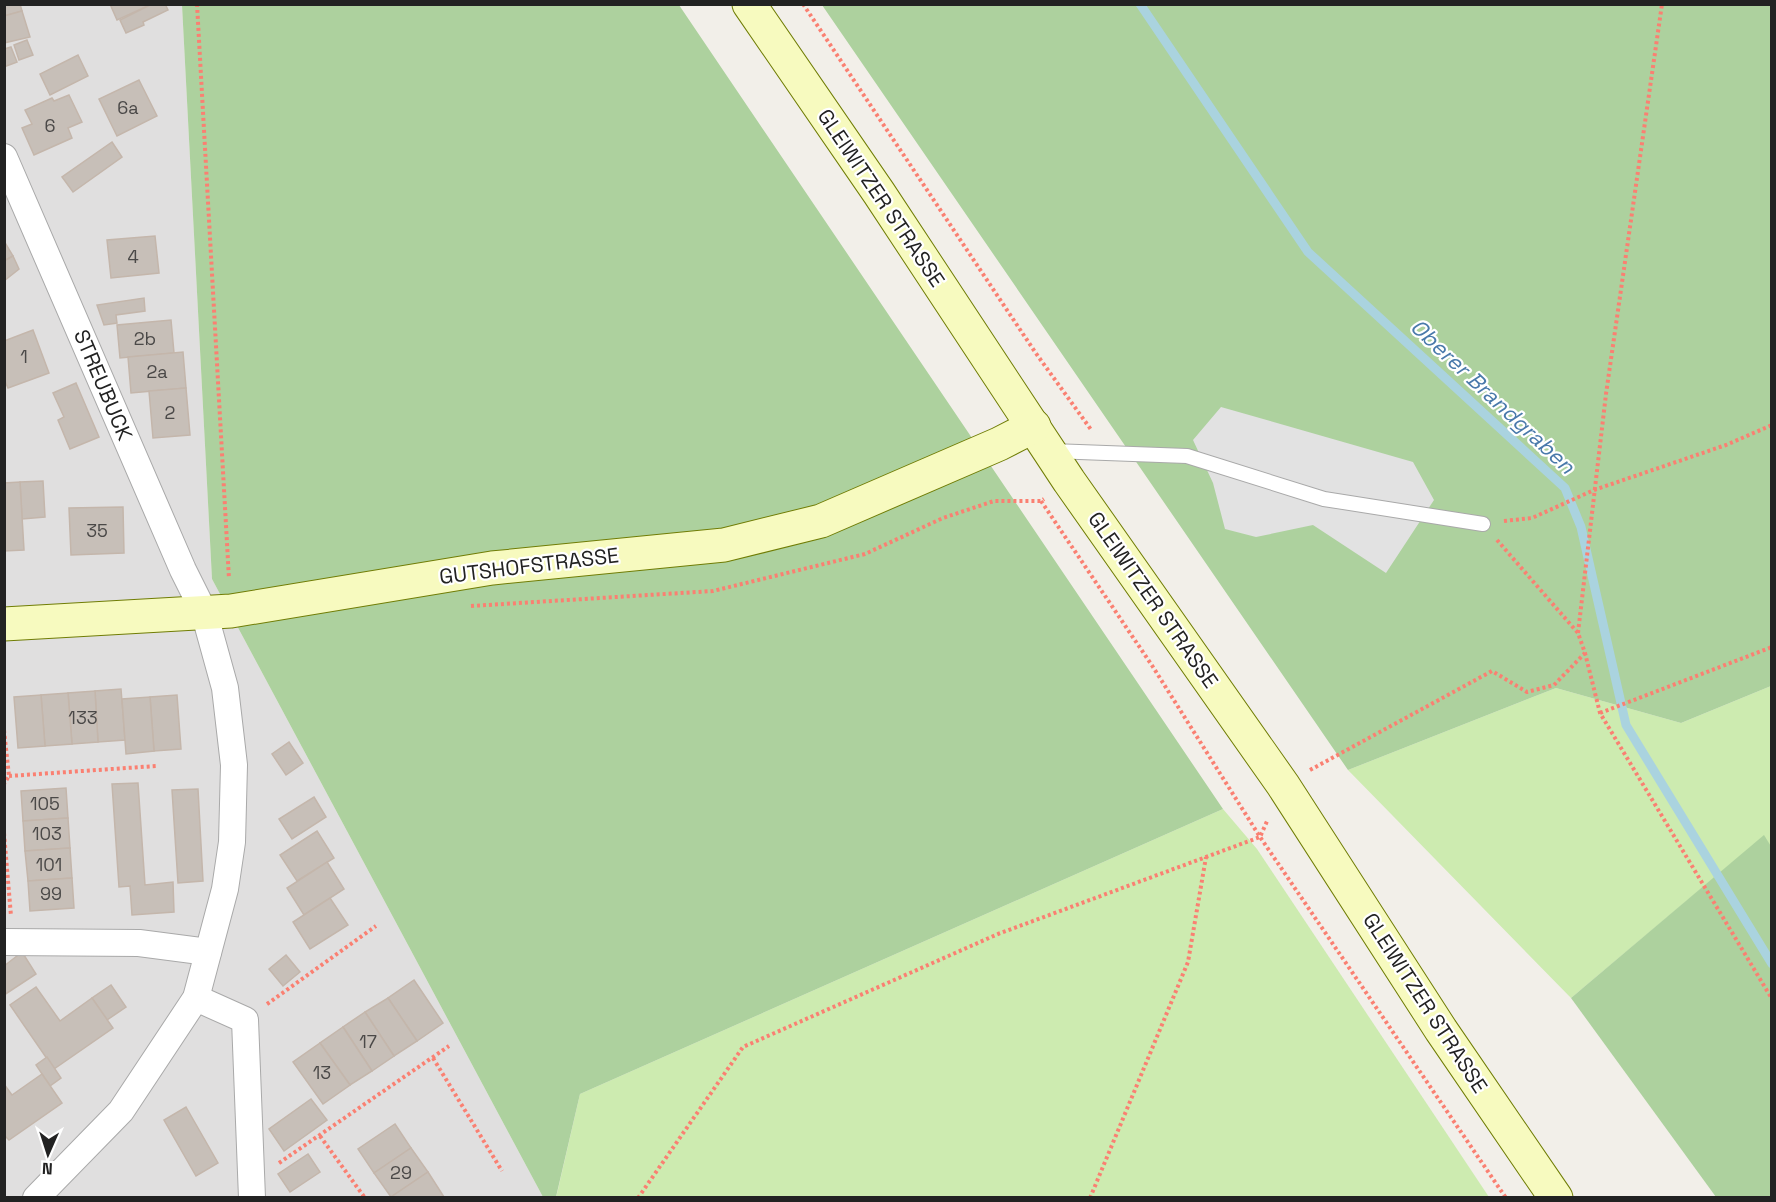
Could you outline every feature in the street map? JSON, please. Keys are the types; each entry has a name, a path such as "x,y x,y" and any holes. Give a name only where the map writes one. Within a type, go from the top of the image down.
{"main road":[{"name":"GLEIWITZER STRASSE","path":"749,4 879,193 1069,481 1283,785 1441,1030 1556,1197"},
{"name":"GUTSHOFSTRASSE","path":"4,624 218,611 492,568 724,545 820,521 999,444 1042,439"}],"street":[{"name":"STREUBUCK","path":"4,157 183,570 218,611 234,765 232,842 225,889 196,998 121,1111 36,1197"},
{"path":"8,942 139,943 208,952"},
{"path":"196,998 244,1020 251,1190"}],"lane":[{"path":"1042,439 1107,452 1187,456 1324,499 1483,524"}],"path":[{"path":"197,4 218,611"},
{"path":"803,4 1035,352 1107,452"},
{"path":"1578,633 1594,490 1662,4"},
{"path":"1483,524 1532,518 1594,490 1726,445 1772,425"},
{"path":"1069,481 1041,501 1153,667 1260,837 1506,1197"},
{"path":"1483,524 1578,633 1600,713 1772,999"},
{"path":"1600,713 1772,647"},
{"path":"638,1197 743,1047 998,934 1260,837 1283,785 1492,671 1527,692 1554,685 1585,653"},
{"path":"4,730 9,776 4,784"},
{"path":"9,776 156,766"},
{"path":"4,833 8,942"},
{"path":"1090,1197 1188,962 1206,857"},
{"path":"244,1020 376,926"},
{"path":"251,1190 320,1136 449,1046"},
{"path":"433,1058 502,1171"},
{"path":"320,1136 365,1197"}],"shaded area":[{"path":"5,5 182,5 212,579 543,1197 5,1198"},
{"path":"1221,407 1413,462 1434,500 1386,573 1313,525 1256,537 1225,529 1213,483 1193,440"}],"green space":[{"path":"182,5 679,5 1223,809 580,1094 556,1197 543,1197 212,579"},
{"path":"822,5 1771,5 1771,686 1681,723 1556,688 1348,770"},
{"path":"1771,686 1771,848 1764,836 1571,998 1348,770 1556,688 1681,723"},
{"path":"1223,809 1257,849 1489,1197 556,1198 580,1094"},
{"path":"1764,835 1772,848 1771,1197 1716,1197 1571,998"}],"building":[{"path":"4,4 20,4 22,11 4,16"},
{"path":"110,4 152,4 117,20"},
{"path":"152,4 165,4 168,10 126,33 120,20"},
{"path":"22,11 30,37 4,43 4,16"},
{"path":"27,40 33,55 19,60 14,45"},
{"path":"11,47 17,62 4,67 4,49"},
{"path":"78,55 88,76 50,95 40,74"},
{"path":"139,80 157,116 117,136 99,99"},
{"path":"69,95 82,122 68,128 72,138 34,155 22,128 32,124 25,110 52,98 54,101"},
{"path":"112,142 122,157 73,192 62,177"},
{"path":"155,236 159,273 111,278 107,240"},
{"path":"4,241 13,256 4,261"},
{"path":"13,256 19,269 4,281 4,261"},
{"path":"144,298 145,311 116,315 117,323 104,325 97,305"},
{"path":"171,320 174,353 120,358 117,325"},
{"path":"33,330 49,373 8,388 4,379 4,341"},
{"path":"183,352 186,388 131,393 128,357"},
{"path":"76,383 99,437 70,449 58,420 64,417 53,393"},
{"path":"186,388 190,435 153,438 149,391"},
{"path":"43,481 45,517 22,519 20,482"},
{"path":"20,482 24,550 4,551 4,483"},
{"path":"123,507 124,553 71,555 69,508"},
{"path":"121,689 125,740 98,742 95,691"},
{"path":"95,691 98,742 72,744 68,693"},
{"path":"68,693 72,744 45,746 41,695"},
{"path":"41,695 45,746 18,748 14,697"},
{"path":"177,695 181,749 154,751 150,697"},
{"path":"150,697 154,751 126,754 122,699"},
{"path":"289,742 303,763 286,775 272,754"},
{"path":"138,783 145,885 173,882 174,912 132,915 130,886 119,887 112,784"},
{"path":"66,788 68,818 23,821 21,791"},
{"path":"198,789 203,881 178,883 172,790"},
{"path":"314,797 326,817 292,839 279,819"},
{"path":"68,818 70,848 25,851 23,821"},
{"path":"317,831 334,858 297,881 280,855"},
{"path":"70,848 72,878 28,881 25,851"},
{"path":"327,862 344,889 304,915 287,888"},
{"path":"72,878 74,908 30,911 28,881"},
{"path":"330,898 348,925 310,949 293,922"},
{"path":"22,952 36,974 4,995 4,966"},
{"path":"286,955 300,972 283,986 269,969"},
{"path":"414,980 443,1023 417,1041 388,998"},
{"path":"111,985 126,1007 107,1020 92,998"},
{"path":"36,987 60,1021 92,998 113,1028 54,1069 10,1005"},
{"path":"388,998 417,1041 394,1056 365,1012"},
{"path":"365,1012 394,1056 372,1071 343,1027"},
{"path":"343,1027 372,1071 350,1085 320,1043"},
{"path":"320,1043 350,1085 323,1104 293,1062"},
{"path":"47,1057 61,1078 50,1086 36,1065"},
{"path":"42,1074 62,1103 9,1140 4,1135 4,1084 12,1095"},
{"path":"311,1099 327,1120 284,1151 269,1129"},
{"path":"186,1107 218,1163 196,1176 164,1120"},
{"path":"395,1124 411,1148 374,1173 358,1149"},
{"path":"411,1148 428,1172 391,1197 374,1173"},
{"path":"308,1154 320,1172 290,1192 278,1174"},
{"path":"428,1172 444,1197 391,1198 391,1197"}],"waterway":[{"name":"Oberer Brandgraben","path":"1140,4 1308,252 1565,488 1581,527 1626,725 1772,964"}]}
